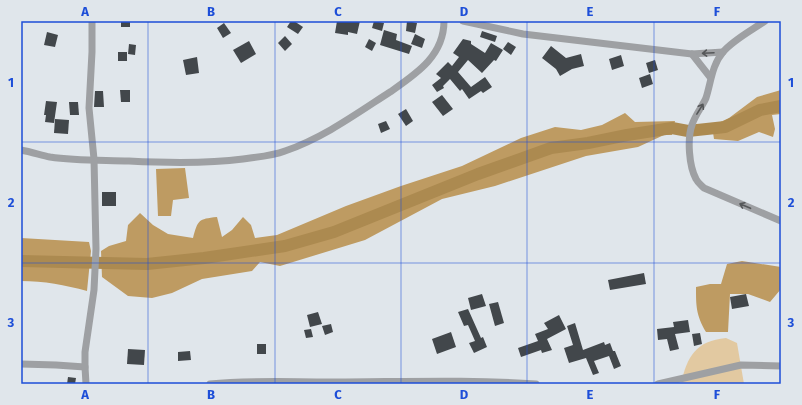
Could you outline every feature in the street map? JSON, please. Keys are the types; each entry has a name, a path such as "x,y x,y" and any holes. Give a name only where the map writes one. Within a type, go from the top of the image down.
{"street":[{"path":"86,384 85,367 88,330 94,290 96,249 94,160 89,108 92,21"},
{"path":"21,150 72,159 179,164 215,163 284,152 312,140 346,122 414,76 425,66 438,48 443,36 444,21"},
{"path":"463,21 524,34 692,54 723,52"},
{"path":"765,21 723,52 710,77 706,98 694,120 689,138 696,178 704,188 781,221"},
{"path":"692,54 710,77"},
{"path":"21,364 56,364 85,367"},
{"path":"658,384 674,379 741,365 781,366"},
{"path":"210,384 260,381 329,382 407,380 536,384"}],"shaded area":[{"path":"781,90 781,114 772,115 775,129 773,137 759,132 738,141 714,139 712,126 729,118 757,97"},
{"path":"625,113 635,122 675,121 672,135 664,135 638,147 586,156 495,186 442,199 365,240 280,266 260,262 252,271 202,279 172,293 152,298 128,296 102,277 101,251 109,246 126,241 128,225 140,213 153,225 168,234 193,238 196,227 202,220 217,217 222,237 232,230 243,217 251,225 255,238 277,235 346,206 462,166 521,138 555,127 581,130 602,125"},
{"path":"185,168 189,198 173,200 171,216 158,216 156,169"},
{"path":"21,238 89,242 91,251 87,291 54,284 21,281"},
{"path":"742,261 781,267 781,289 770,302 748,294 730,294 728,332 706,332 697,310 696,287 710,284 721,284 727,264"},
{"path":"726,338 737,343 744,384 681,384 686,365 694,352 700,346"}],"building":[{"path":"121,21 130,21 130,27 121,27"},
{"path":"291,21 294,21 303,27 298,34 287,27"},
{"path":"337,21 360,21 357,34 348,32 348,35 335,33"},
{"path":"374,21 384,23 382,31 372,28"},
{"path":"407,21 417,23 415,33 406,31"},
{"path":"224,23 231,33 223,38 217,28"},
{"path":"384,30 397,34 396,40 412,46 409,54 380,45"},
{"path":"482,31 497,36 495,42 480,37"},
{"path":"47,32 58,35 55,47 44,45"},
{"path":"415,34 425,39 422,48 411,44"},
{"path":"285,36 292,44 285,51 278,43"},
{"path":"369,39 376,43 372,51 365,47"},
{"path":"463,39 471,41 471,44 485,53 491,43 503,50 496,61 494,60 482,73 468,60 458,72 471,87 485,77 492,87 483,93 481,91 469,99 462,89 460,91 450,79 443,86 444,88 437,92 432,85 441,78 436,74 448,62 452,66 459,57 453,53"},
{"path":"249,41 256,54 241,63 233,50"},
{"path":"508,42 516,47 511,55 503,49"},
{"path":"129,44 136,45 135,55 128,54"},
{"path":"551,46 566,58 581,54 584,66 572,69 560,76 556,69 542,58"},
{"path":"118,52 127,52 127,61 118,61"},
{"path":"621,55 624,66 612,70 609,59"},
{"path":"197,57 199,73 186,75 183,60"},
{"path":"655,60 658,70 649,73 646,63"},
{"path":"650,74 653,84 642,88 639,78"},
{"path":"120,90 130,90 130,102 121,102"},
{"path":"95,91 103,91 104,107 94,107"},
{"path":"442,95 453,109 443,116 432,102"},
{"path":"46,101 57,102 54,123 45,122 46,115 44,115"},
{"path":"69,102 78,102 79,115 70,115"},
{"path":"406,109 413,121 406,126 398,114"},
{"path":"55,119 69,120 68,134 54,133"},
{"path":"386,121 390,129 381,133 378,124"},
{"path":"102,192 116,192 116,206 102,206"},
{"path":"644,273 646,284 610,290 608,280"},
{"path":"482,294 486,306 471,310 468,298"},
{"path":"746,294 749,306 732,309 730,297"},
{"path":"498,302 504,323 495,326 489,304"},
{"path":"468,309 481,338 483,337 487,347 474,353 469,343 475,341 468,325 464,326 458,312"},
{"path":"318,312 322,324 310,327 307,315"},
{"path":"559,315 566,329 547,339 552,350 542,353 541,350 521,357 518,348 538,341 535,334 548,329 544,323"},
{"path":"688,320 690,332 675,334 679,349 670,351 667,339 658,340 657,329 674,327 673,322"},
{"path":"575,323 583,350 604,342 605,345 610,343 621,366 614,369 609,356 594,361 599,373 593,375 586,358 569,363 564,348 573,345 567,326"},
{"path":"331,324 333,332 325,335 322,326"},
{"path":"311,329 313,337 306,338 304,330"},
{"path":"451,332 456,347 437,354 432,339"},
{"path":"700,333 702,344 694,346 692,334"},
{"path":"257,344 266,344 266,354 257,354"},
{"path":"128,349 145,350 144,365 127,364"},
{"path":"190,351 191,360 178,361 178,352"},
{"path":"68,377 76,378 75,384 67,384"}],"waterway":[{"path":"21,261 147,264 204,258 285,246 334,232 478,174 551,148 672,128 688,131 725,127 760,110 781,106"}]}
